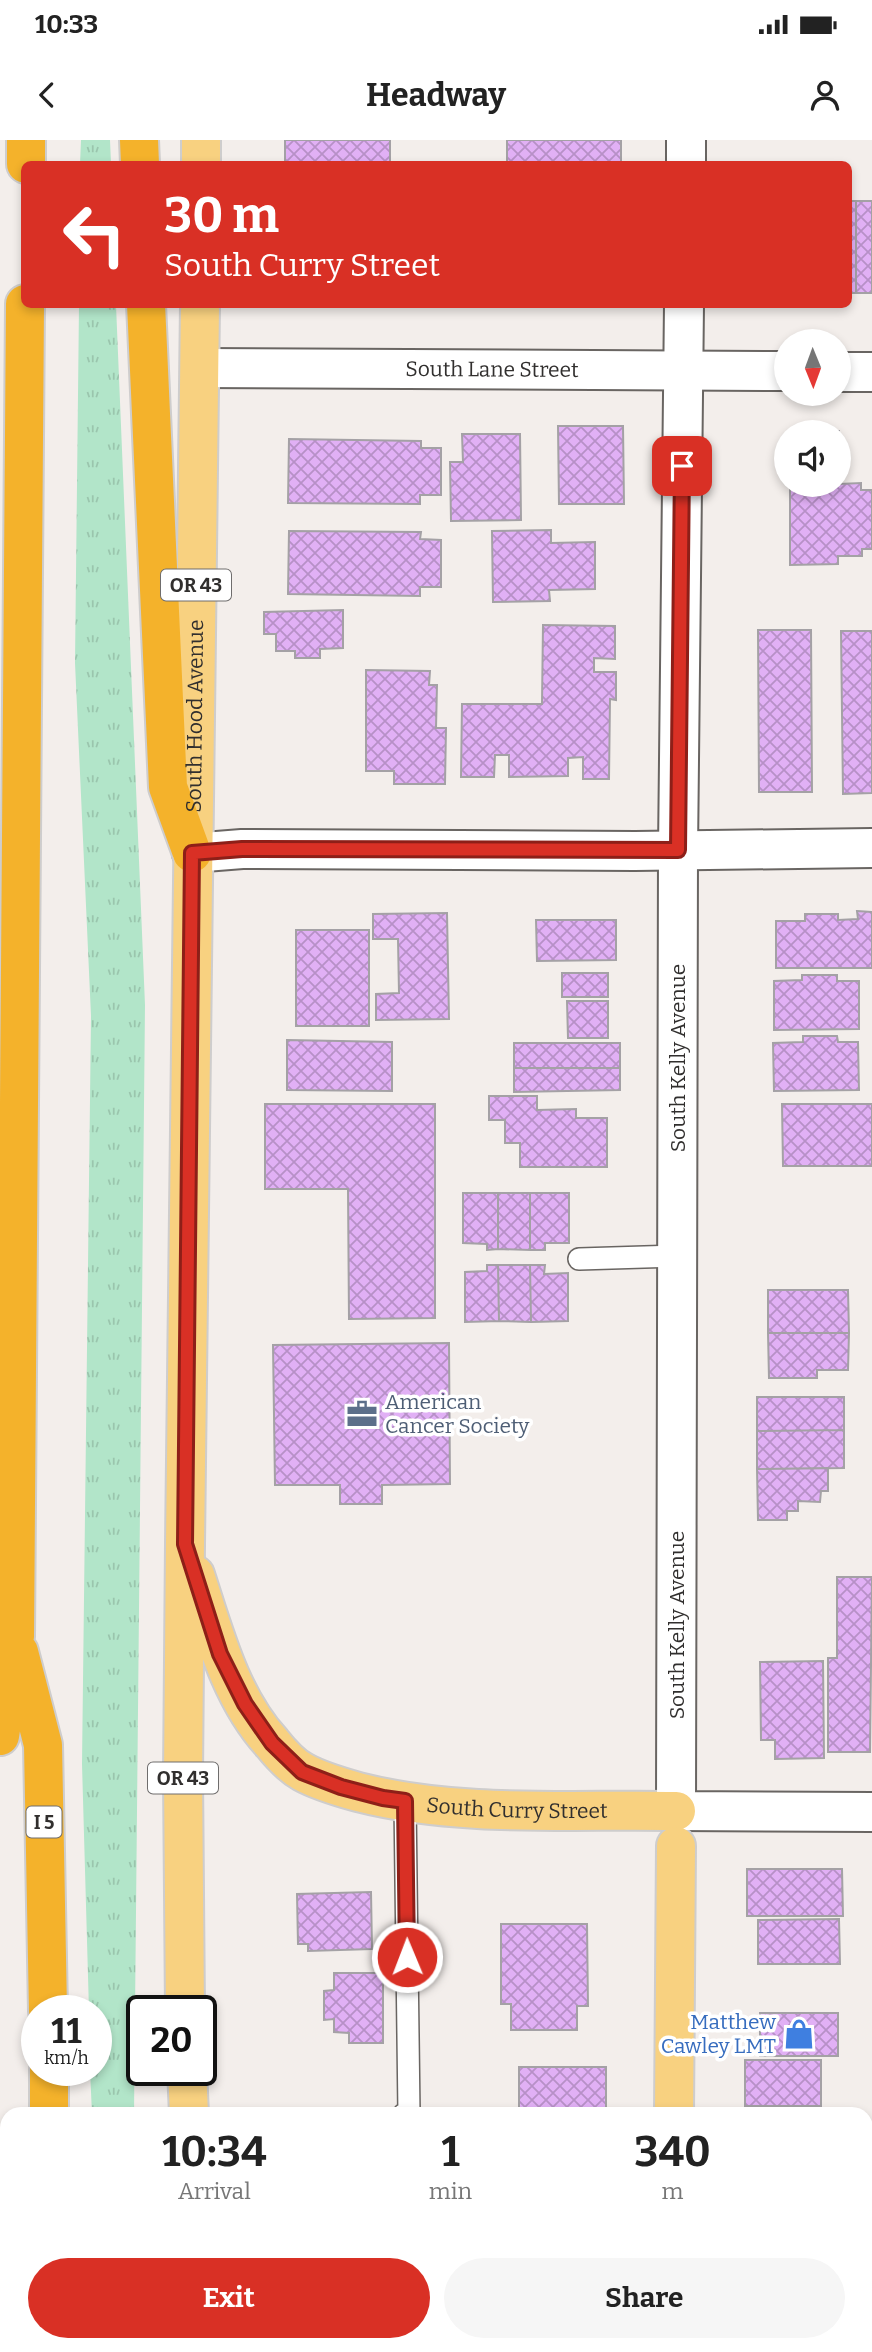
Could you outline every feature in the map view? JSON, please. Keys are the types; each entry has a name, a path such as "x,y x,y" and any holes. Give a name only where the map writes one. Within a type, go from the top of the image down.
{"highway":[{"path":"26,140 26,161"},
{"path":"139,140 140,161"},
{"name":"I 5","path":"25,308 15,1636 43,1745 48,1995"},
{"path":"146,308 168,787 192,853"},
{"path":"0,1736 15,1636"},
{"path":"48,2086 49,2107"}],"main road":[{"path":"201,140 201,161"},
{"name":"South Hood Avenue","path":"185,1995 185,1544 200,308"},
{"name":"South Curry Street","path":"185,1544 220,1654 248,1709 272,1743 302,1772 341,1787 383,1798 676,1828"},
{"name":"South Kelly Avenue","path":"674,2107 676,1828"},
{"path":"188,2086 189,2107"}],"street":[{"path":"686,140 686,161"},
{"name":"South Kelly Avenue","path":"676,1828 678,850 684,308"},
{"name":"South Lane Street","path":"200,368 774,371"},
{"path":"851,372 872,372"},
{"path":"192,853 242,849 872,849"},
{"name":"South Curry Street","path":"676,1828 872,1812"}],"lane":[{"path":"579,1259 677,1256"},
{"path":"405,1801 408,2107"}],"green space":[{"path":"81,140 110,140 111,161 80,161"},
{"path":"79,308 116,308 145,1005 135,1995 126,1995 126,2086 134,2086 134,2107 92,2107 91,2086 112,2086 112,1995 89,1995 82,1764 91,1016 75,663"}],"building":[{"path":"285,140 390,140 390,161 285,161"},
{"path":"507,140 621,140 621,161 507,161"},
{"path":"852,201 856,201 856,293 852,293"},
{"path":"856,201 872,201 872,293 856,293"},
{"path":"558,426 623,426 624,504 559,504"},
{"path":"462,434 520,434 521,520 451,521 450,462 463,462"},
{"path":"289,439 421,441 421,448 441,448 441,495 420,495 420,504 288,503"},
{"path":"851,483 861,483 861,490 872,490 872,549 862,549 862,556 838,556 838,564 790,565 790,497 851,497"},
{"path":"551,530 551,543 595,542 595,589 549,590 550,601 493,602 492,531"},
{"path":"289,531 421,532 420,539 441,540 441,587 420,587 420,596 288,594"},
{"path":"343,610 343,648 320,649 320,658 295,658 295,651 276,651 276,634 264,634 264,612"},
{"path":"543,625 615,626 615,659 594,658 594,672 616,672 616,700 610,699 609,779 583,779 583,757 568,758 568,776 509,777 509,755 495,755 494,777 461,777 462,704 542,704"},
{"path":"758,630 811,630 812,792 759,792"},
{"path":"841,631 872,631 872,793 843,794"},
{"path":"366,670 430,671 429,685 437,685 436,728 446,728 445,784 394,784 394,771 366,771"},
{"path":"857,911 872,912 872,968 776,968 776,921 805,921 805,914 838,914 838,920 858,919"},
{"path":"447,913 449,1019 376,1020 376,994 399,993 398,939 373,939 373,914"},
{"path":"536,920 616,920 616,960 537,961"},
{"path":"296,930 369,930 369,1026 296,1026"},
{"path":"562,973 608,973 608,997 562,997"},
{"path":"802,975 837,975 837,981 859,981 859,1029 774,1030 774,981 802,980"},
{"path":"567,1001 608,1001 608,1038 568,1038"},
{"path":"803,1036 837,1036 838,1042 858,1042 859,1090 774,1091 773,1043 803,1042"},
{"path":"287,1040 392,1042 392,1091 287,1090"},
{"path":"514,1043 620,1043 620,1068 514,1068"},
{"path":"514,1068 620,1068 620,1090 514,1092"},
{"path":"489,1096 537,1096 537,1110 576,1109 576,1118 607,1118 607,1167 520,1167 520,1143 505,1143 505,1120 489,1120"},
{"path":"265,1104 435,1104 435,1318 349,1319 348,1189 265,1189"},
{"path":"782,1104 872,1104 872,1166 783,1166"},
{"path":"463,1193 498,1193 498,1249 487,1250 487,1244 463,1243"},
{"path":"498,1193 530,1193 530,1250 498,1249"},
{"path":"530,1193 569,1193 569,1243 545,1243 545,1250 530,1250"},
{"path":"487,1265 498,1265 499,1321 465,1322 465,1272 487,1271"},
{"path":"498,1265 530,1265 531,1322 499,1321"},
{"path":"530,1265 545,1265 544,1274 568,1273 568,1321 531,1322"},
{"path":"768,1290 848,1290 849,1333 768,1333"},
{"path":"768,1333 849,1333 848,1370 817,1370 817,1378 769,1378"},
{"name":"American Cancer Society","path":"449,1343 450,1484 382,1485 382,1504 340,1504 340,1485 275,1485 273,1345"},
{"path":"757,1397 844,1397 844,1430 757,1431"},
{"path":"844,1430 844,1468 757,1469 757,1431"},
{"path":"828,1468 828,1491 821,1491 820,1502 798,1501 798,1511 787,1511 787,1520 758,1520 757,1469"},
{"path":"837,1577 872,1577 870,1752 828,1752 828,1658 837,1658"},
{"path":"823,1661 824,1758 775,1759 775,1740 761,1740 760,1662"},
{"path":"747,1869 842,1869 843,1916 747,1916"},
{"path":"371,1892 372,1949 308,1951 308,1944 298,1944 297,1894"},
{"path":"839,1919 840,1964 758,1964 758,1920"},
{"path":"501,1924 587,1924 588,2006 577,2006 577,2030 511,2030 511,2004 501,2004"},
{"path":"334,1973 383,1973 383,2043 349,2043 349,2033 334,2032 334,2019 324,2020 324,1991 334,1990"},
{"name":"Matthew Cawley LMT","path":"760,2013 838,2013 838,2056 760,2056"},
{"path":"745,2060 821,2060 821,2106 745,2106"},
{"path":"519,2067 606,2067 606,2107 519,2107"}],"place":[{"name":"American Cancer Society","path":"362,1414"},
{"name":"Matthew Cawley LMT","path":"799,2034"}],"route":[{"path":"407,1957 405,1801 341,1787 302,1772 272,1743 236,1689 220,1654 185,1544 192,853 242,849 678,850 682,466"}]}
